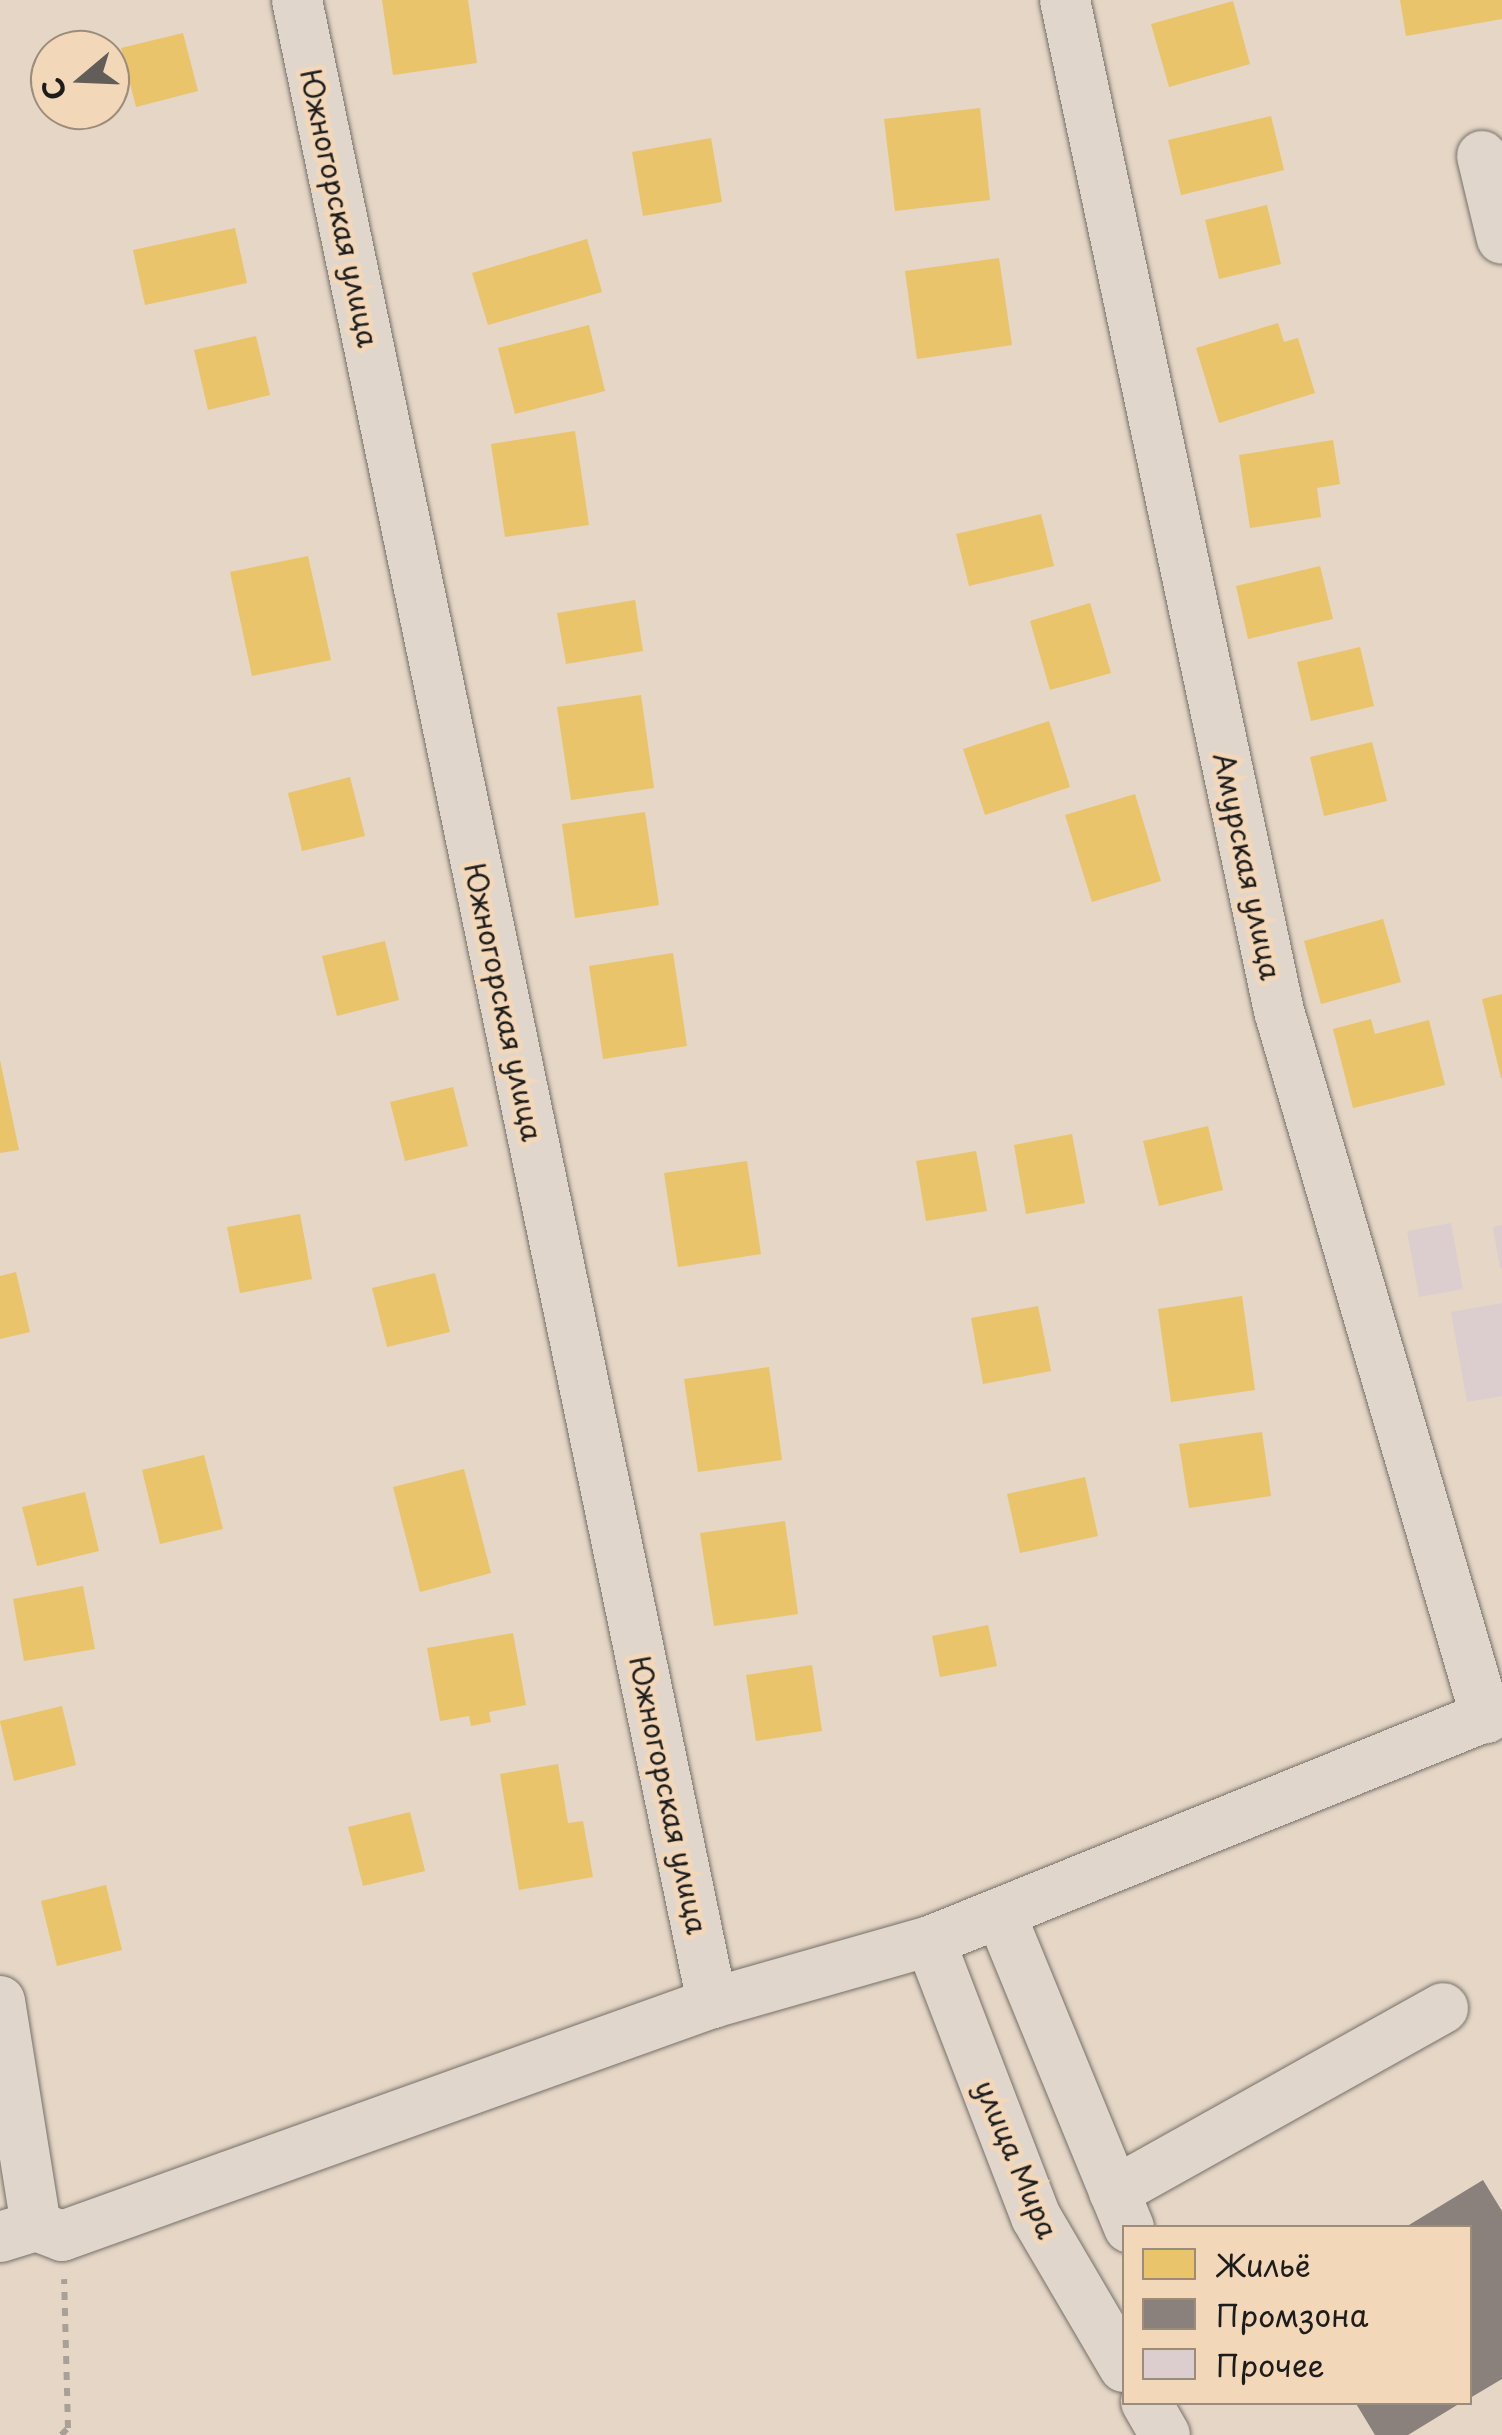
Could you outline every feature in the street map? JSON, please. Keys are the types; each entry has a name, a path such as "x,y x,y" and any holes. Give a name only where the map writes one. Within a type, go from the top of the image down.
{"street":[{"name":"Южногорская улица","path":"297,0 712,2003"},
{"name":"Амурская улица","path":"1065,0 1279,1011 1494,1714"},
{"path":"1482,156 1502,239"},
{"path":"0,2001 33,2233 712,2003 930,1941 1494,1714"},
{"path":"1000,1913 1122,2210 1443,2008"},
{"name":"улица Мира","path":"930,1941 1036,2217 1122,2364"},
{"path":"1148,2405 1164,2435"}],"path":[{"path":"33,2233 68,2428 61,2435"}],"building: Жильё":[{"path":"382,0 468,0 477,63 393,75"},
{"path":"1400,0 1502,0 1502,19 1406,36"},
{"path":"1233,1 1250,64 1169,87 1151,24"},
{"path":"183,33 198,91 136,107 130,83 130,46"},
{"path":"980,108 990,200 895,211 884,119"},
{"path":"1271,116 1284,170 1181,195 1168,140"},
{"path":"711,138 722,202 643,216 632,152"},
{"path":"1267,205 1281,264 1219,279 1205,220"},
{"path":"235,228 247,283 145,305 133,250"},
{"path":"587,239 602,292 488,325 472,273"},
{"path":"999,258 1012,345 917,359 905,271"},
{"path":"1278,323 1284,342 1298,338 1315,393 1219,423 1196,348"},
{"path":"589,325 605,391 515,414 498,348"},
{"path":"256,336 270,395 208,410 194,350"},
{"path":"575,431 589,525 505,537 491,444"},
{"path":"1333,440 1340,484 1317,488 1321,517 1250,528 1239,455"},
{"path":"1041,514 1054,566 969,586 956,534"},
{"path":"308,556 331,660 252,676 230,572"},
{"path":"1320,566 1333,619 1248,639 1236,586"},
{"path":"635,600 643,651 566,664 557,613"},
{"path":"1090,603 1111,673 1050,690 1030,621"},
{"path":"1360,647 1374,706 1311,721 1297,662"},
{"path":"641,695 654,788 571,800 557,707"},
{"path":"1049,721 1070,787 985,815 963,749"},
{"path":"1372,742 1387,801 1324,816 1310,757"},
{"path":"350,777 365,836 302,851 288,793"},
{"path":"1135,794 1161,881 1092,902 1065,815"},
{"path":"645,812 659,905 575,918 562,824"},
{"path":"1383,919 1401,982 1321,1004 1304,941"},
{"path":"385,941 399,1000 337,1016 322,956"},
{"path":"673,953 687,1046 603,1059 589,966"},
{"path":"1502,994 1502,1078 1501,1078 1482,999"},
{"path":"1371,1019 1375,1034 1429,1020 1445,1085 1353,1108 1333,1029"},
{"path":"0,1060 19,1150 0,1153"},
{"path":"453,1087 468,1146 405,1161 390,1102"},
{"path":"1208,1126 1223,1190 1159,1206 1143,1141"},
{"path":"1072,1134 1085,1203 1026,1214 1014,1145"},
{"path":"976,1151 987,1211 926,1221 916,1161"},
{"path":"747,1161 761,1254 678,1267 664,1173"},
{"path":"300,1214 312,1279 240,1293 227,1227"},
{"path":"16,1272 30,1332 0,1339 0,1276"},
{"path":"435,1273 450,1332 387,1347 372,1288"},
{"path":"1242,1296 1255,1390 1171,1402 1158,1309"},
{"path":"1038,1306 1051,1371 983,1384 971,1318"},
{"path":"769,1367 782,1460 698,1472 684,1379"},
{"path":"1262,1432 1271,1496 1189,1508 1179,1444"},
{"path":"204,1455 223,1529 160,1544 142,1470"},
{"path":"464,1469 491,1573 420,1592 393,1487"},
{"path":"1085,1477 1098,1536 1020,1553 1007,1494"},
{"path":"85,1492 99,1551 37,1566 22,1507"},
{"path":"785,1521 798,1614 714,1626 700,1533"},
{"path":"83,1586 95,1649 24,1661 13,1599"},
{"path":"988,1625 997,1666 940,1677 932,1636"},
{"path":"513,1633 526,1705 489,1712 491,1722 471,1726 469,1716 440,1721 427,1648"},
{"path":"812,1665 822,1731 756,1741 746,1675"},
{"path":"62,1706 76,1765 14,1781 0,1721"},
{"path":"558,1764 568,1823 583,1821 593,1877 519,1890 500,1774"},
{"path":"410,1812 425,1871 363,1886 348,1827"},
{"path":"106,1885 122,1950 57,1966 41,1901"}],"building: Промзона":[{"path":"1483,2180 1502,2211 1502,2379 1472,2397 1472,2225 1409,2225"},
{"path":"1357,2405 1457,2405 1408,2435 1375,2435"}],"building: Прочее":[{"path":"1451,1223 1463,1289 1419,1297 1407,1231"},
{"path":"1502,1225 1502,1268 1500,1269 1493,1227"},
{"path":"1502,1303 1502,1396 1467,1402 1451,1312"}]}
